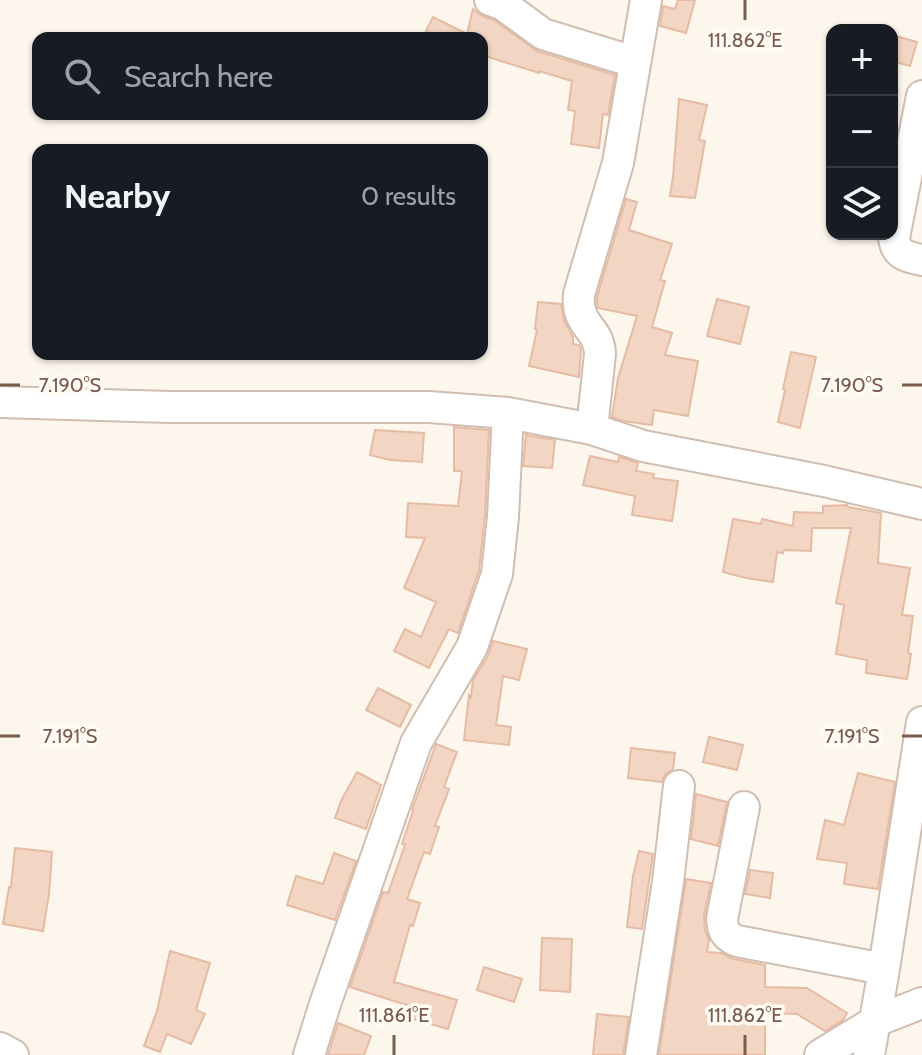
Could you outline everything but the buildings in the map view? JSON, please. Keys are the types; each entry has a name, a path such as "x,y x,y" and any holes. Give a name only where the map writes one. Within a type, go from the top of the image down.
{"street":[{"path":"490,0 502,4 543,34 634,62"},
{"path":"592,429 600,342 581,317 579,294 618,163 646,0"},
{"path":"922,96 894,238 897,251 922,260"},
{"path":"0,402 169,407 429,407 508,413 592,429 643,446 824,481 922,504"},
{"path":"309,1055 416,743 472,647 497,574 508,413"},
{"path":"869,1055 922,722"},
{"path":"641,1055 668,882 679,786"},
{"path":"744,807 722,919 727,936 737,941 884,969"},
{"path":"820,1055 876,1021 922,1003"},
{"path":"0,1048 13,1055"}]}
